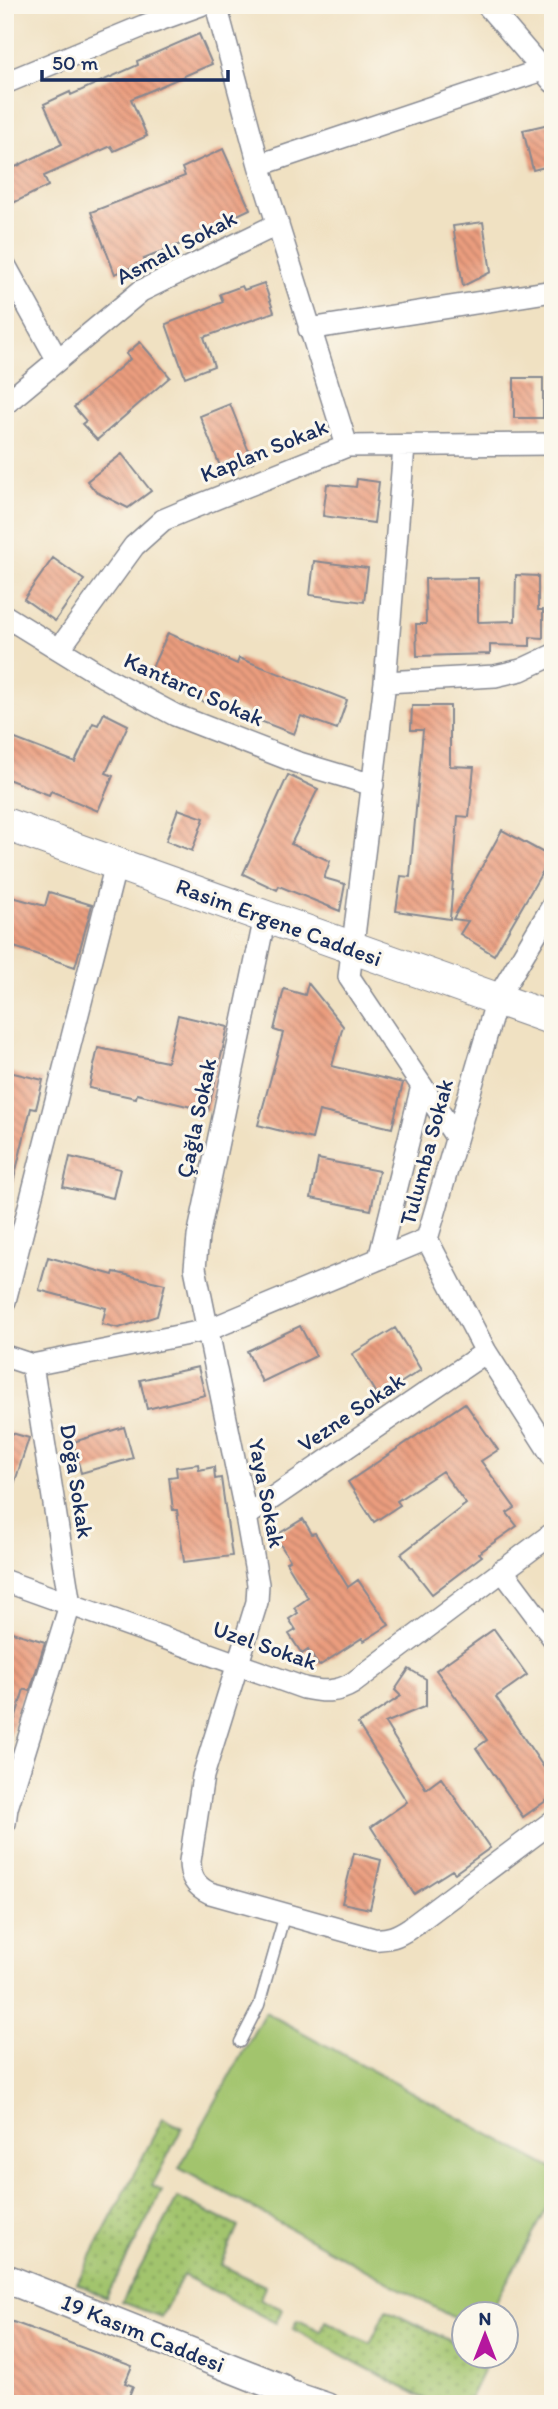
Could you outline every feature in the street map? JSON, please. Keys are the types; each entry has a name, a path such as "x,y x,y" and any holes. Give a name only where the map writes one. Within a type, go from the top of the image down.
{"main road":[{"name":"Rasim Ergene Caddesi","path":"5,824 553,1019"}],"street":[{"path":"5,83 201,5"},
{"path":"216,5 259,165 347,446"},
{"path":"259,165 547,76 486,5"},
{"name":"Asmalı Sokak","path":"5,404 141,291 278,224"},
{"path":"5,265 57,359"},
{"path":"309,329 553,291"},
{"name":"Kaplan Sokak","path":"60,648 134,546 163,520 347,446 553,444"},
{"path":"404,447 385,682 349,977 456,1136"},
{"name":"Kantarcı Sokak","path":"5,616 104,677 175,715 296,762 373,785"},
{"path":"385,682 495,676 521,670 553,655"},
{"path":"5,1301 116,864"},
{"name":"Tulumba Sokak","path":"553,905 497,999 427,1239 486,1352 553,1457"},
{"name":"Çağla Sokak","path":"208,1330 197,1283 195,1251 265,917"},
{"path":"379,1259 422,1086"},
{"path":"5,1356 32,1365 208,1330 427,1239"},
{"name":"Yaya Sokak","path":"208,1330 258,1584 257,1602 203,1776 190,1872 200,1888 210,1893 285,1914"},
{"name":"Vezne Sokak","path":"246,1516 486,1352"},
{"name":"Doğa Sokak","path":"32,1365 70,1605"},
{"name":"Uzel Sokak","path":"5,1581 316,1690 344,1688 553,1533"},
{"path":"502,1570 553,1637"},
{"path":"6,1813 70,1605"},
{"path":"285,1914 374,1939 394,1937 553,1821"},
{"name":"19 Kasım Caddesi","path":"5,2278 278,2396"},
{"path":"278,2396 328,2404"}],"lane":[{"path":"240,2042 259,2005 285,1914"}],"green space":[{"path":"265,2012 553,2169 553,2198 497,2300 449,2300 449,2315 179,2168"},
{"path":"163,2118 182,2128 152,2186 162,2191 106,2298 77,2283"},
{"path":"178,2197 238,2227 221,2265 265,2286 260,2299 282,2309 276,2323 183,2275 161,2317 122,2302"},
{"path":"386,2310 449,2340 449,2370 484,2370 467,2404 434,2404 293,2329 298,2320 321,2331 325,2321 370,2344"}],"building":[{"path":"199,34 212,64 131,99 147,136 114,151 111,146 44,176 48,186 5,207 5,172 62,144 44,104 138,65 137,61"},
{"path":"553,123 553,165 533,170 523,130"},
{"path":"223,149 250,209 187,239 188,241 144,259 146,262 115,274 91,212 185,176 182,168"},
{"path":"483,222 491,272 463,286 453,226"},
{"path":"264,283 274,312 204,337 214,366 185,377 166,324 223,302 220,294 242,286 244,290"},
{"path":"140,342 170,377 97,440 82,424 86,421 74,407 130,359 126,354"},
{"path":"514,378 543,378 543,418 514,418"},
{"path":"230,404 253,462 234,470 231,462 220,466 200,416"},
{"path":"122,454 151,491 128,508 96,492 87,481"},
{"path":"357,479 379,482 374,523 323,516 327,484 356,487"},
{"path":"53,558 84,580 55,621 24,599"},
{"path":"314,561 368,568 364,602 310,595"},
{"path":"516,575 538,576 538,610 543,610 543,638 530,637 530,646 490,645 490,654 417,656 416,624 426,624 425,579 478,578 478,622 515,621"},
{"path":"168,633 237,664 239,658 347,700 337,729 301,716 294,734 216,699 212,706 148,676"},
{"path":"412,706 450,706 450,766 474,767 469,817 458,816 450,919 396,911 401,876 410,877 423,730 411,730"},
{"path":"104,713 128,725 106,773 113,776 98,811 51,791 49,795 5,778 5,735 75,762 93,723 98,725"},
{"path":"288,775 318,789 291,844 330,861 324,878 345,884 340,911 279,886 277,890 243,874"},
{"path":"178,809 204,818 192,851 166,841"},
{"path":"502,830 551,857 494,955 460,934 468,921 453,919"},
{"path":"49,892 92,905 75,967 5,944 5,895 45,906"},
{"path":"308,983 343,1026 332,1066 403,1083 392,1128 319,1111 312,1139 258,1125 283,1033 274,1030 284,989 305,995"},
{"path":"178,1015 228,1027 208,1111 137,1094 136,1098 89,1088 98,1048 167,1062"},
{"path":"5,1071 43,1080 36,1109 31,1108 13,1183 5,1182"},
{"path":"70,1157 120,1169 113,1198 63,1187"},
{"path":"318,1159 379,1171 371,1210 311,1198"},
{"path":"48,1257 113,1275 114,1272 165,1284 157,1316 119,1328 102,1324 106,1308 39,1290"},
{"path":"300,1326 316,1356 262,1382 247,1351"},
{"path":"395,1328 421,1370 378,1397 352,1354"},
{"path":"198,1367 205,1395 147,1409 140,1380"},
{"path":"465,1403 498,1450 481,1461 515,1508 507,1513 517,1526 479,1553 482,1556 432,1594 401,1554 466,1504 442,1471 397,1501 400,1505 374,1522 348,1482"},
{"path":"124,1427 133,1458 81,1473 73,1442"},
{"path":"5,1431 29,1438 9,1500 5,1500"},
{"path":"198,1464 199,1470 214,1467 215,1479 221,1478 232,1556 184,1562 177,1510 173,1510 169,1477 177,1476 176,1467"},
{"path":"303,1519 312,1534 315,1533 348,1587 358,1580 389,1625 364,1641 362,1638 319,1666 308,1650 302,1654 289,1634 296,1630 289,1619 298,1613 294,1608 308,1598 286,1562 290,1560 275,1536"},
{"path":"494,1629 527,1675 496,1697 553,1781 553,1796 523,1817 476,1748 487,1740 436,1670"},
{"path":"5,1630 45,1642 30,1691 24,1689 10,1736 5,1736"},
{"path":"409,1669 426,1679 426,1706 385,1723 426,1789 441,1778 490,1848 455,1873 452,1870 414,1894 371,1827 407,1802 358,1724 401,1696 395,1690"},
{"path":"354,1853 381,1860 370,1909 342,1903"},
{"path":"5,2319 132,2366 125,2383 133,2386 126,2404 5,2404"}]}
